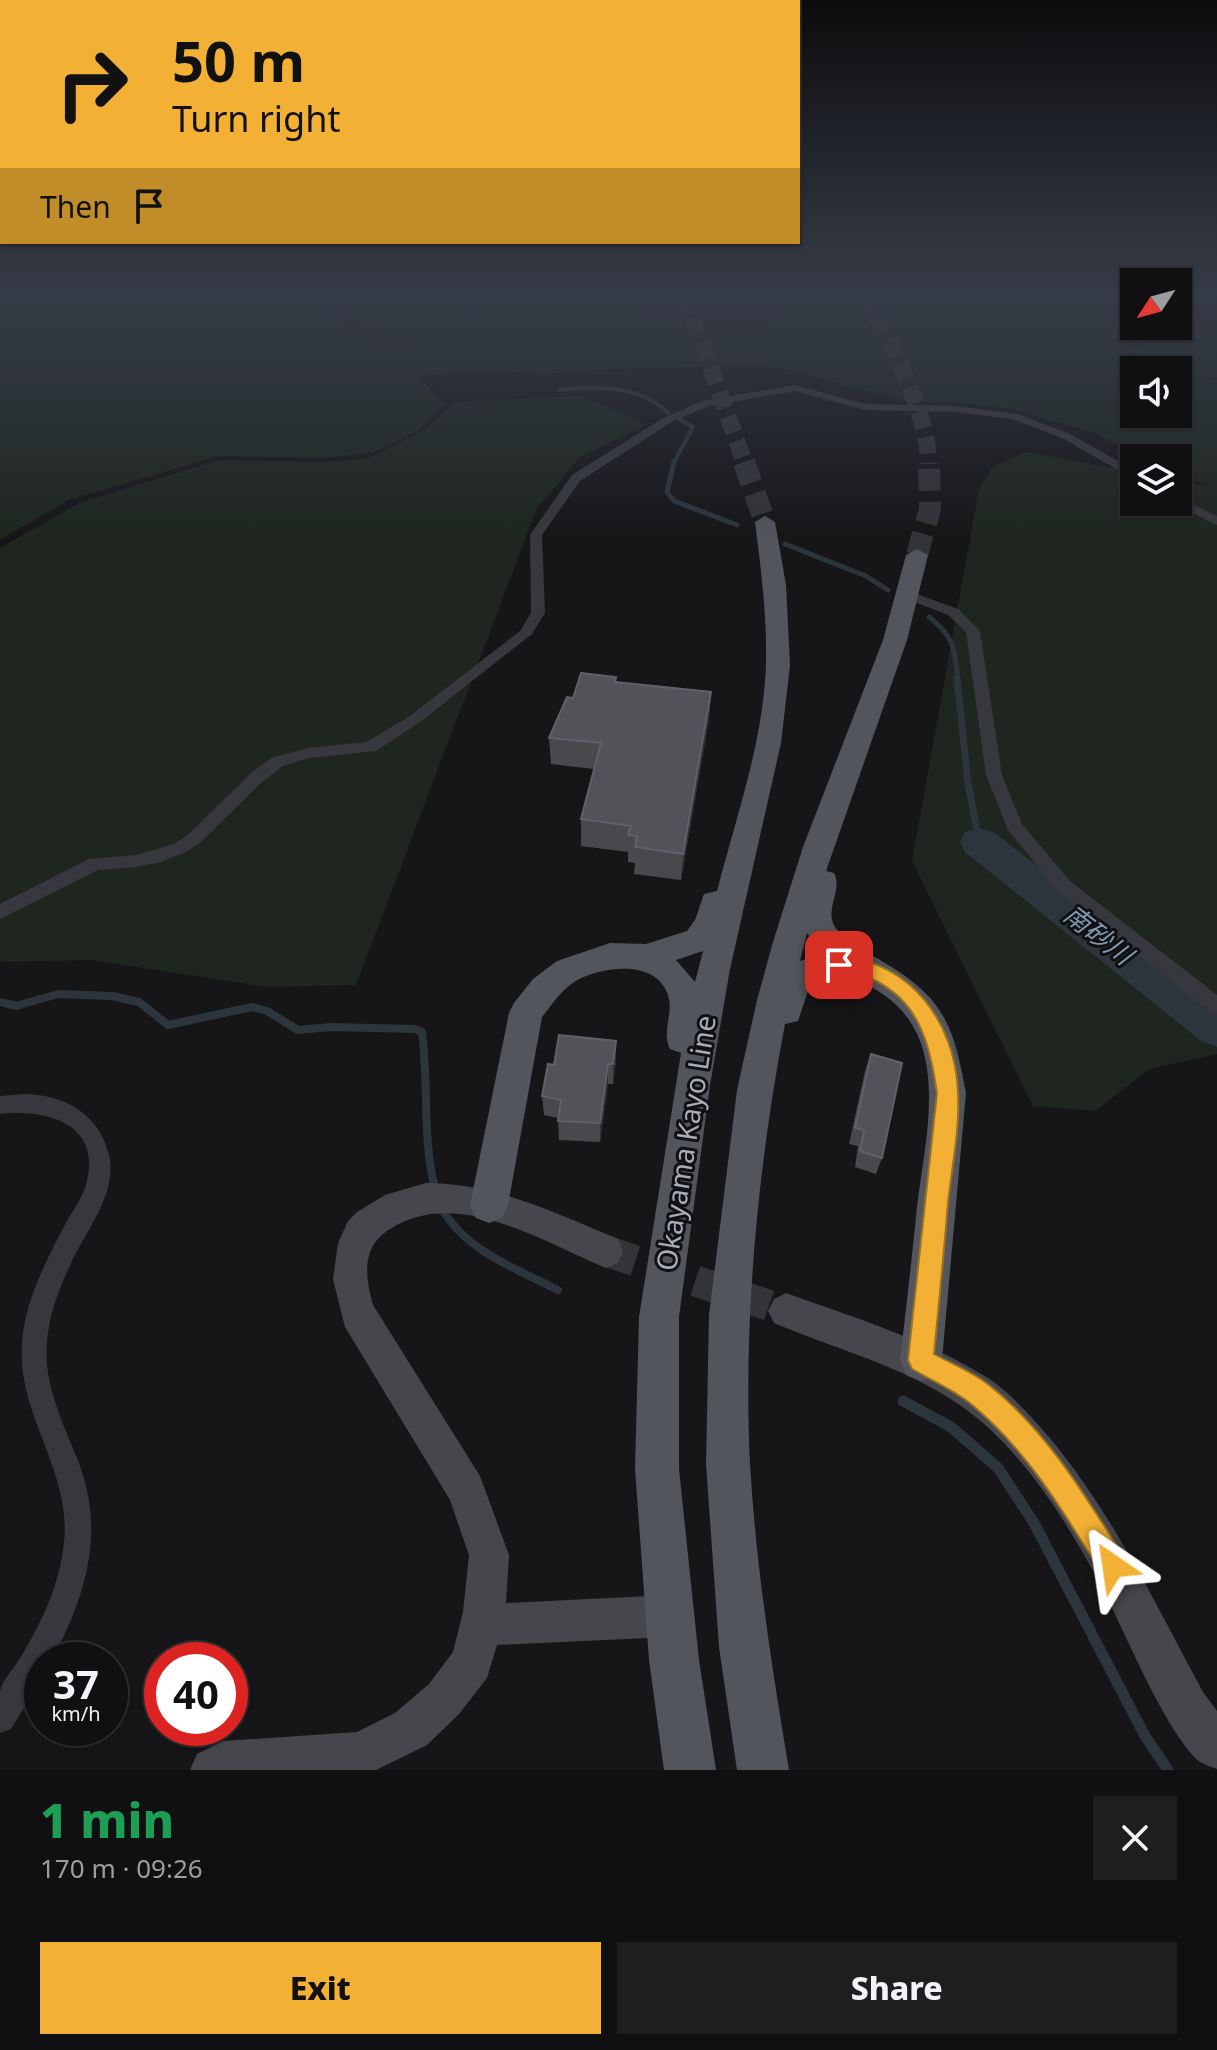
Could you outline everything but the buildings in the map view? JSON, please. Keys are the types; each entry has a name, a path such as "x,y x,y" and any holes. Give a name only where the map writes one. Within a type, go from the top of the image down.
{"main road":[{"name":"Okayama Kayo Line","path":"690,1770 670,1616 657,1469 659,1317 681,1158 714,969 768,743 778,665 775,585 765,522"},
{"path":"763,1770 744,1647 728,1464 729,1315 755,1090 773,1000 830,814 909,595 917,555"},
{"path":"489,1205 526,1013 545,988 568,970 610,956 646,957 698,940 710,924 742,799 760,774"},
{"path":"830,814 830,856 816,907 818,924 823,934 861,966 889,978 922,1009 941,1050 946,1078 948,1093 921,1360"},
{"path":"646,957 670,970 687,996 687,1017 675,1071 681,1158"},
{"path":"740,1225 760,1161 789,996 805,971 821,965 861,966"}],"street":[{"path":"0,912 95,864 149,859 180,848 195,838 256,778 277,762 308,753 370,747 415,719 525,634 534,623 538,613 536,535 576,478 684,411 730,398 795,388 865,407 986,411 1040,424 1120,467"},
{"path":"1192,508 1217,521"},
{"path":"909,595 953,612 973,631 994,775 1014,826 1064,886 1217,1006"},
{"path":"0,1105 23,1102 50,1104 74,1116 89,1132 97,1151 100,1173 93,1196 40,1310 34,1341 33,1367 39,1392 73,1481 80,1533 67,1594 32,1670 0,1718"},
{"path":"213,1770 223,1764 274,1758 360,1754 411,1729 444,1699 472,1663 481,1625 489,1555 466,1490 358,1314 351,1295 349,1275 355,1239 392,1206 435,1198 489,1205 606,1251"},
{"path":"786,1311 921,1360 978,1393 1017,1429 1064,1486 1113,1566 1187,1708 1217,1747"},
{"path":"481,1625 670,1616"}],"shaded area":[{"path":"0,377 419,377 445,404 420,430 374,453 322,458 219,456 69,500 0,540"},
{"path":"816,377 1120,377 1120,428 1192,428 1192,377 1217,380 1217,1054 1150,1069 1095,1111 1033,1106 912,861 979,489 993,466 1026,452 1120,469 1120,516 1192,516 1192,483 1214,487 1192,480 1192,444 1120,444 1120,447 1095,433 1013,409 945,401 925,403 855,389"},
{"path":"580,396 647,424 579,458 537,508 356,985 268,987 91,960 0,962 0,548 79,503 219,460 324,462 369,458 423,431 455,402"}],"waterway":[{"path":"559,390 602,388 631,392 668,413"},
{"path":"674,462 693,427 679,419"},
{"path":"674,462 667,492 674,501 737,525"},
{"path":"785,544 866,576 888,590"},
{"path":"929,617 949,637 958,680"},
{"path":"957,678 968,783 979,842"},
{"name":"南砂川","path":"979,842 1217,1028"},
{"path":"0,1002 16,1006 58,994 112,996 139,1002 168,1025 252,1007 267,1011 298,1030 331,1027 415,1029 422,1032 428,1150 435,1189"},
{"path":"440,1205 450,1221 476,1246 558,1290"},
{"path":"903,1401 951,1427 998,1468 1034,1523 1145,1736 1168,1770"}],"tunnel":[{"path":"714,377 745,464"},
{"path":"905,377 922,422 929,464"},
{"path":"744,462 765,522"},
{"path":"917,555 930,509 929,462"},
{"path":"606,1251 786,1311"}],"route":[{"path":"839,965 861,966 889,978 906,991 934,1028 941,1050 948,1093 921,1360 978,1393 1017,1429 1064,1486 1113,1566"}]}
